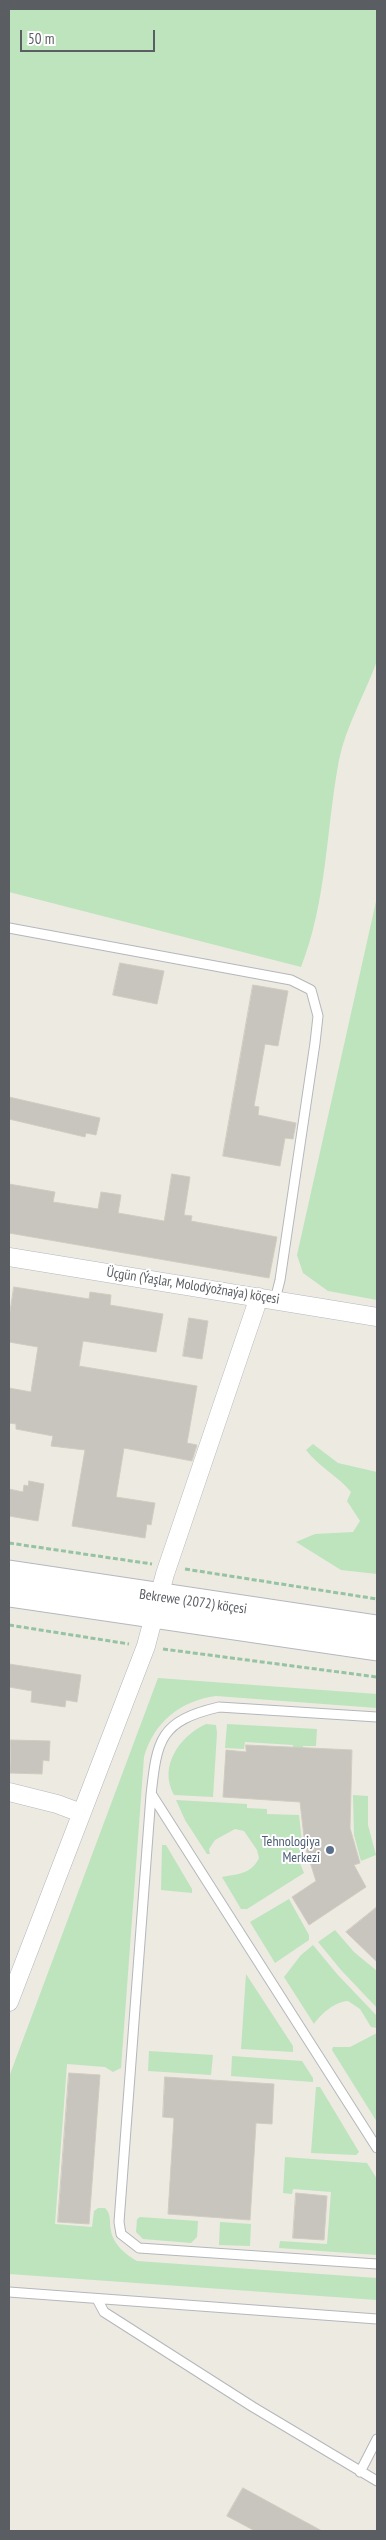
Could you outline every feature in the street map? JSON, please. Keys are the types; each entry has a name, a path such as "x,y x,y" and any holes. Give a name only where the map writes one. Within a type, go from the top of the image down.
{"main road":[{"name":"Bekrewe (2072) köçesi","path":"9,1573 157,1607 377,1648"},
{"name":"Bekrewe (2072) köçesi","path":"9,1594 377,1628"}],"street":[{"name":"Üçgün (Ýaşlar, Molodýožnaýa) köçesi","path":"9,1257 377,1317"},
{"path":"9,2002 146,1646 167,1566 267,1298"},
{"path":"9,1792 57,1804 81,1813"}],"lane":[{"path":"9,928 291,980 311,990 318,1016 315,1042 280,1280 267,1298"},
{"path":"377,1717 219,1707 198,1712 181,1720 161,1741 156,1754 152,1795 119,2222 121,2234 139,2248 377,2264"},
{"path":"152,1795 377,2148"},
{"path":"9,2292 377,2319"},
{"path":"97,2299 104,2312 253,2407 377,2481"},
{"path":"360,2472 377,2439"}],"path":[{"path":"9,1543 377,1599"},
{"path":"9,1625 146,1646 377,1677"}],"green space":[{"path":"9,9 377,9 377,661 342,747 321,891 310,942 301,967 9,892"},
{"path":"377,897 377,1300 328,1291 303,1273 297,1255"},
{"path":"313,1444 338,1463 377,1472 377,1574 341,1570 296,1542 315,1534 353,1532 360,1521 347,1501 351,1492 306,1450"},
{"path":"158,1678 377,1694 377,1708 216,1696 180,1708 170,1715 154,1733 144,1757 121,2068 113,2072 105,2067 67,2064 55,2224 92,2227 94,2211 98,2208 105,2208 109,2213 112,2236 117,2245 137,2261 377,2278 377,2300 9,2274 9,2077"},
{"path":"206,1724 216,1725 217,1733 213,1797 174,1795 169,1773 174,1753 188,1736"},
{"path":"227,1724 317,1729 316,1746 303,1746 303,1752 293,1752 293,1745 245,1742 244,1749 225,1748"},
{"path":"353,1795 368,1796 368,1825 376,1855 361,1861 354,1835"},
{"path":"176,1800 247,1804 247,1808 267,1809 267,1814 299,1815 304,1859 299,1861 304,1873 247,1909 241,1909 222,1877 243,1873 252,1868 259,1858 257,1850 244,1831 235,1829 215,1840 209,1849 210,1854 207,1854 185,1820"},
{"path":"162,1845 166,1845 192,1889 192,1893 161,1890"},
{"path":"289,1899 309,1935 309,1940 275,1963 250,1922"},
{"path":"335,1930 354,1952 377,1971 377,2008 341,1970 318,1942"},
{"path":"313,1945 337,1974 377,2016 377,2028 371,2027 360,2009 348,2001 328,2009 314,2024 284,1977 301,1955"},
{"path":"246,1974 293,2046 293,2052 241,2049"},
{"path":"377,2033 377,2122 332,2050 333,2047 350,2047"},
{"path":"149,2051 213,2055 211,2075 148,2071"},
{"path":"232,2056 302,2061 313,2078 313,2082 231,2076"},
{"path":"316,2087 320,2087 359,2152 356,2155 311,2153"},
{"path":"285,2157 367,2163 377,2179 377,2255 279,2248 280,2241 327,2244 331,2192 293,2189 292,2194 283,2193"},
{"path":"140,2217 198,2221 197,2237 191,2243 143,2239 136,2232 137,2219"},
{"path":"220,2222 251,2224 250,2246 219,2245"}],"building":[{"path":"120,963 164,971 157,1004 113,995"},
{"path":"253,985 288,991 278,1046 265,1044 254,1106 259,1107 258,1115 296,1123 293,1139 285,1138 280,1166 223,1156"},
{"path":"9,1097 100,1118 96,1135 86,1133 85,1137 9,1119"},
{"path":"172,1174 190,1177 184,1215 192,1216 191,1221 277,1237 269,1278 9,1233 9,1184 55,1192 53,1202 98,1209 101,1192 121,1195 118,1213 164,1221"},
{"path":"14,1287 89,1299 90,1292 111,1295 110,1305 163,1314 156,1352 83,1341 79,1366 197,1386 187,1443 197,1445 192,1461 124,1448 116,1497 155,1503 151,1525 147,1524 145,1538 72,1526 85,1450 51,1446 53,1436 16,1429 16,1424 9,1423 9,1388 31,1392 38,1347 9,1342 9,1319"},
{"path":"189,1318 208,1321 202,1359 183,1356"},
{"path":"29,1481 44,1484 38,1521 9,1516 9,1489 23,1492 24,1485 28,1486"},
{"path":"9,1664 81,1675 77,1702 66,1700 65,1707 31,1702 32,1691 9,1687"},
{"path":"11,1740 50,1741 49,1761 43,1760 42,1774 10,1773"},
{"name":"Tehnologiya Merkezi","path":"246,1745 352,1750 350,1828 360,1863 354,1865 366,1887 309,1925 292,1897 316,1881 305,1846 300,1802 223,1797 226,1750 246,1752"},
{"path":"377,1907 377,1962 346,1932"},
{"path":"69,2073 100,2075 89,2224 58,2222"},
{"path":"165,2077 274,2084 272,2124 256,2123 250,2220 168,2214 174,2118 163,2117"},
{"path":"296,2193 327,2196 324,2240 293,2238"},
{"path":"243,2488 322,2531 255,2531 227,2516"}],"place":[{"name":"Tehnologiya Merkezi","path":"330,1850"}]}
